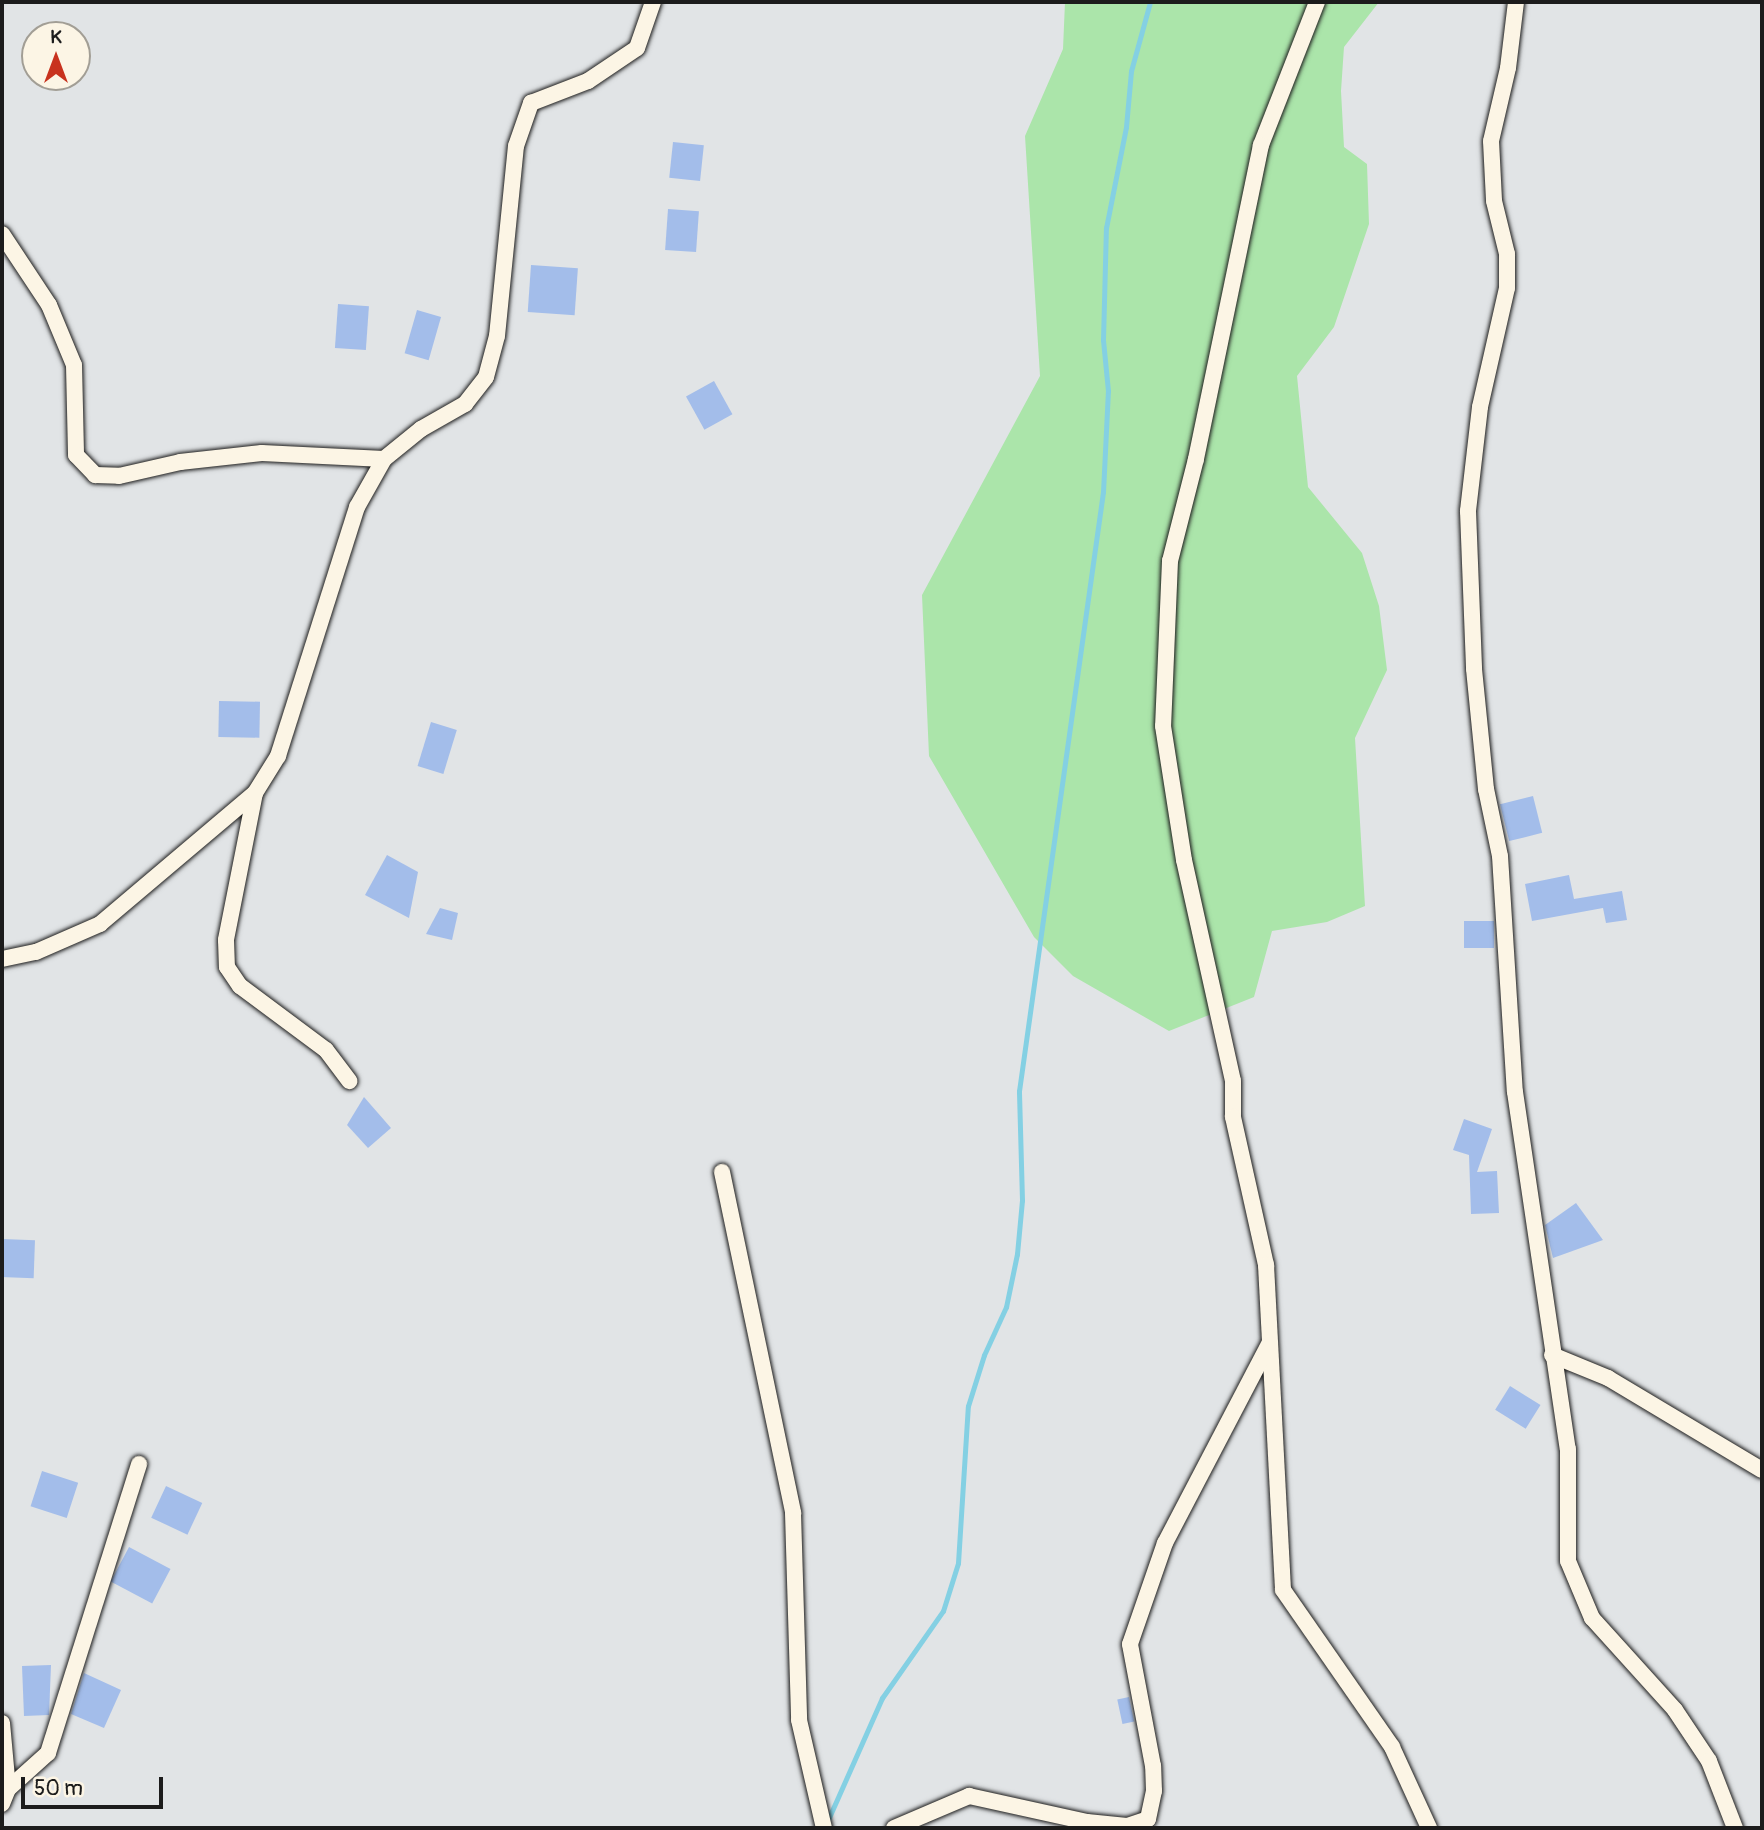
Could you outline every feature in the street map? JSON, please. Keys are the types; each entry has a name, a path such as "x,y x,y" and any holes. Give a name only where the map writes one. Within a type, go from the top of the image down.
{"street":[{"path":"2,959 36,951 100,924 255,793 278,755 357,507 384,459 421,429 465,404 486,377 497,336 516,145 531,103 588,81 637,48 653,2"},
{"path":"1318,2 1261,145 1196,459 1170,561 1163,669 1163,726 1184,860 1233,1081 1233,1116 1266,1265 1283,1590 1392,1747 1429,1828"},
{"path":"1516,2 1508,68 1491,141 1494,201 1507,254 1507,288 1480,407 1468,511 1474,669 1486,789 1500,856 1515,1093 1568,1449 1568,1561 1576,1587 1592,1618 1675,1710 1709,1761 1735,1828"},
{"path":"2,234 49,305 74,365 76,455 94,475 119,476 180,462 262,453 384,459"},
{"path":"255,793 226,940 228,967 240,986 326,1050 349,1081"},
{"path":"722,1172 793,1513 799,1720 824,1828"},
{"path":"894,1828 969,1796 1087,1822 1127,1826 1148,1819 1153,1766 1130,1644 1165,1543 1269,1344"},
{"path":"1552,1355 1608,1378 1762,1469"},
{"path":"8,1788 47,1753 139,1464"},
{"path":"2,1723 8,1788 2,1804"}],"green space":[{"path":"1065,2 1379,2 1344,47 1341,91 1344,147 1367,164 1369,224 1334,327 1297,376 1308,487 1362,553 1379,606 1387,670 1355,738 1365,906 1327,922 1272,931 1254,997 1169,1031 1073,976 1034,937 929,756 922,595 1040,376 1025,136 1063,49"}],"building":[{"path":"673,142 704,145 700,181 669,178"},
{"path":"668,209 699,211 696,252 665,250"},
{"path":"531,265 578,268 575,315 528,312"},
{"path":"338,304 369,306 366,350 335,348"},
{"path":"417,310 441,317 429,360 405,353"},
{"path":"714,381 732,414 704,430 686,397"},
{"path":"219,701 260,702 259,738 218,737"},
{"path":"431,722 457,730 443,774 418,766"},
{"path":"1533,796 1542,833 1509,841 1500,804"},
{"path":"387,855 418,872 409,918 365,895"},
{"path":"1569,875 1574,899 1622,891 1627,920 1606,923 1603,908 1532,921 1525,884"},
{"path":"440,908 458,913 452,940 426,934"},
{"path":"1464,921 1494,921 1494,948 1464,948"},
{"path":"364,1097 391,1128 368,1148 347,1125"},
{"path":"1464,1119 1492,1129 1477,1172 1497,1171 1499,1213 1471,1214 1469,1155 1453,1150"},
{"path":"1576,1203 1603,1240 1553,1258 1545,1225"},
{"path":"2,1239 35,1240 34,1278 2,1277"},
{"path":"1510,1386 1541,1405 1526,1429 1495,1410"},
{"path":"42,1471 78,1483 67,1518 31,1506"},
{"path":"166,1486 202,1503 187,1535 151,1518"},
{"path":"129,1547 170,1569 152,1604 111,1581"},
{"path":"51,1665 49,1715 24,1716 22,1666"},
{"path":"84,1673 121,1690 104,1728 71,1714"},
{"path":"1129,1697 1134,1721 1122,1724 1117,1699"}],"waterway":[{"path":"827,1822 882,1698 943,1611 958,1563 968,1406 984,1355 1006,1307 1017,1254 1022,1200 1019,1091 1103,492 1108,391 1103,340 1106,228 1126,127 1131,71 1150,2"}]}
